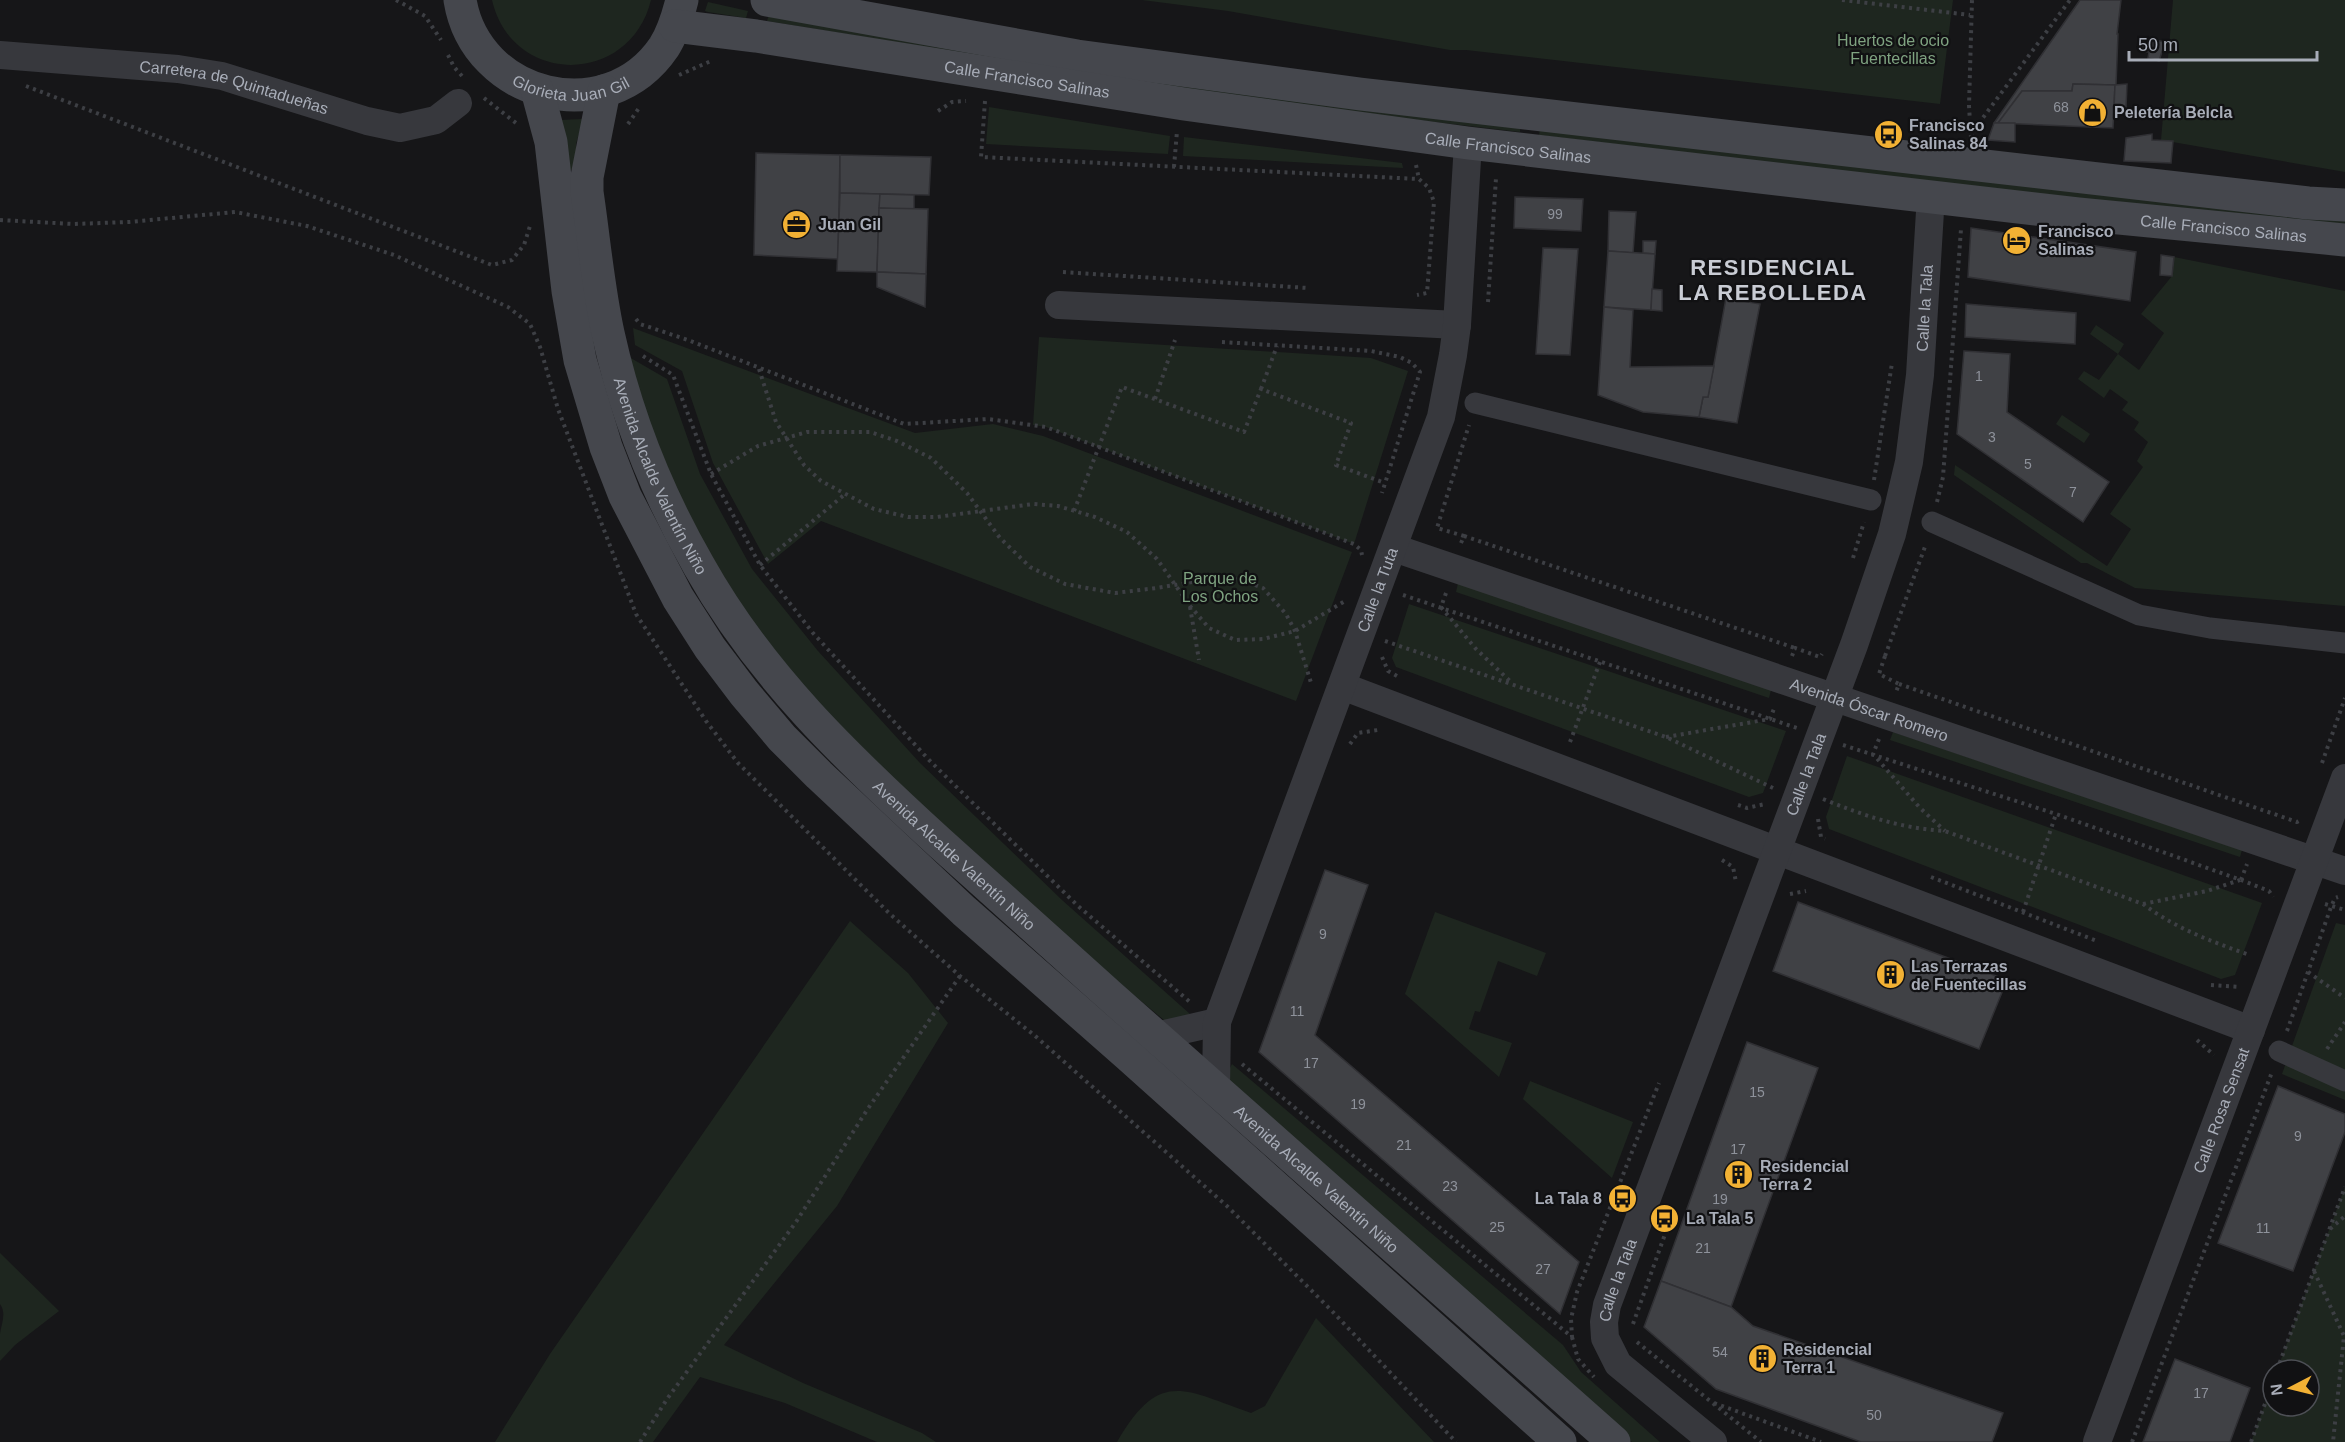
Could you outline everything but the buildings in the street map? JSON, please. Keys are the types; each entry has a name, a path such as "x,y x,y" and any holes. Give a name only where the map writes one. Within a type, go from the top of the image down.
{"main road":[{"name":"Calle Francisco Salinas","path":"767,0 1077,56 1348,92 2308,203 2345,205"},
{"name":"Glorieta Juan Gil","path":"458,1 465,22 486,57 518,82 537,90 570,96 604,91 627,81 647,66 663,47 679,13"},
{"name":"Calle Francisco Salinas","path":"679,13 756,36 1184,104 1468,143 2175,224 2345,240"},
{"name":"Avenida Alcalde Valentín Niño","path":"537,90 551,142 568,291 580,360 606,447 626,496 678,598 710,648 744,693 782,738 819,775 964,911 1560,1442"},
{"name":"Avenida Alcalde Valentín Niño","path":"604,91 587,177 588,204 607,326 623,389 648,464 698,566 728,615 761,662 819,727 896,803 1614,1442"}],"street":[{"name":"Carretera de Quintadueñas","path":"0,55 178,69 222,76 367,121 399,128 436,120 458,103"},
{"name":"Calle la Tuta","path":"1216,1089 1206,1014 1342,686 1441,417 1454,355 1457,326 1468,143"},
{"name":"Calle la Tala","path":"1713,1442 1618,1364 1605,1338 1604,1322 1607,1305 1834,697 1892,534 1909,462 1920,375 1931,195"},
{"path":"1059,305 1457,326"},
{"path":"1475,403 1871,500"},
{"path":"1932,522 2139,615 2210,628 2345,643"},
{"name":"Avenida Óscar Romero","path":"1394,548 2345,871"},
{"path":"1342,686 2251,1030"},
{"name":"Calle Rosa Sensat","path":"2097,1442 2314,860 2333,771"},
{"path":"1156,1036 1206,1014"},
{"path":"2279,1051 2345,1082"}],"path":[{"path":"1842,0 1970,15"},
{"path":"1972,0 1969,106 1972,144 1982,119 2070,0"},
{"path":"672,79 707,62 719,60"},
{"path":"22,84 492,266"},
{"path":"985,101 981,157 1419,179 1429,188 1434,202 1427,293 1408,295"},
{"path":"624,132 643,105"},
{"path":"1174,166 1177,131"},
{"path":"1885,656 1924,551 1943,477 1960,229"},
{"path":"1063,272 1310,288"},
{"path":"640,324 688,340 904,424 988,418 1046,427 1354,544 1361,554 1365,543"},
{"path":"1163,339 1186,340"},
{"path":"1155,399 1175,340"},
{"path":"1220,342 1371,351 1400,357 1412,363 1420,372 1378,503"},
{"path":"1074,511 1122,387 1244,432 1278,346"},
{"path":"638,354 673,375 711,474 760,565 813,633 929,760 1078,906 1206,1014"},
{"path":"1871,500 1883,434 1892,360"},
{"path":"759,368 776,422 804,465 821,481 874,509 908,517 936,517 1033,504 1058,506 1095,517 1127,532 1157,559 1174,585 1209,628 1235,640 1263,639 1295,631 1346,601"},
{"path":"1261,389 1351,423 1336,465 1385,483"},
{"path":"711,474 758,446 807,432 870,432 897,441 932,458 967,493 1000,538 1030,567 1065,584 1115,592 1223,577 1245,581 1263,588 1286,614 1295,631 1313,689"},
{"path":"760,565 845,494"},
{"path":"1464,536 1795,648"},
{"path":"1401,594 1770,718"},
{"path":"1190,606 1199,660"},
{"path":"1384,641 1666,737 1775,789"},
{"path":"1570,742 1600,662"},
{"path":"1899,684 2297,822 2302,819"},
{"path":"2333,771 2345,698"},
{"path":"1794,738 1798,728"},
{"path":"1345,750 1358,733 1376,729 1384,732"},
{"path":"1843,745 2056,814 2241,880 2269,891 2274,898 2273,907"},
{"path":"1734,891 1736,883 1733,867 1707,854 1717,828 1728,801 1747,808 1764,806 1779,779"},
{"path":"1820,807 1822,799 1869,818 1913,829 1945,831 2144,904 2163,919 2214,942 2254,956"},
{"path":"2023,912 2056,814"},
{"path":"1818,816 1821,837 1829,840"},
{"path":"2241,880 2246,867 2254,870"},
{"path":"1923,874 2108,945"},
{"path":"2144,904 2207,891 2241,880"},
{"path":"1787,894 1804,891 1814,894"},
{"path":"2132,1442 2335,898 2345,897"},
{"path":"2308,972 2345,998"},
{"path":"640,1442 667,1399 796,1222 867,1110 960,976"},
{"path":"2202,982 2240,987 2244,977"},
{"path":"2317,1068 2345,1022"},
{"path":"2191,1037 2197,1039 2216,1057"},
{"path":"1240,1058 1242,1064 1572,1337 1571,1319 1577,1292 1662,1075"},
{"path":"2281,1358 2345,1187"},
{"path":"1672,1214 1629,1335 1761,1442"},
{"path":"2329,1230 2345,1216"},
{"path":"2314,1271 2344,1336 2333,1442"},
{"path":"1711,1402 1821,1442"},
{"path":"2251,1442 2261,1415"}],"green space":[{"path":"492,0 651,0 639,28 620,49 597,61 571,65 546,61 522,49 504,29"},
{"name":"Huertos de ocio Fuentecillas","path":"1142,0 1953,0 1940,104 1450,50 1228,11"},
{"path":"2173,0 2345,0 2345,172 2161,140"},
{"path":"708,2 748,11 746,18 705,11"},
{"path":"769,14 1520,126 1520,132 1246,100 767,21"},
{"path":"989,107 1170,136 1168,154 986,144"},
{"path":"583,119 576,144 576,169 569,170 560,120"},
{"path":"1540,128 2345,220 2345,227 2142,207 1539,135"},
{"path":"1184,137 1402,163 1403,168 1183,156"},
{"path":"2174,257 2345,291 2345,606 2135,588 2087,563 2081,563 1954,475 1955,465 2107,566 2131,529 2110,514 2143,467 2137,461 2148,442 2134,430 2139,422 2122,410 2128,402 2110,389 2104,398 2078,379 2084,371 2099,380 2118,354 2139,370 2164,333 2141,314 2172,276"},
{"path":"2096,325 2124,344 2118,354 2090,334"},
{"name":"Parque de Los Ochos","path":"633,328 915,433 993,424 1043,436 1352,552 1296,701 821,521 768,564 713,463 682,371 635,345"},
{"path":"1039,337 1371,358 1408,371 1354,544 1046,427 1033,425"},
{"path":"629,357 667,379 700,474 752,569 818,651 920,763 1062,900 1190,1014 1169,1024 1120,983 893,780 842,730 799,682 758,631 721,578 705,550 681,503 661,455"},
{"path":"2062,415 2090,434 2084,443 2056,424"},
{"path":"1458,583 1771,690 1769,698 1456,592"},
{"path":"1409,604 1786,731 1763,793 1749,797 1396,667 1392,658"},
{"path":"1893,732 2242,850 2240,857 1890,740"},
{"path":"1847,756 2262,903 2235,975 2221,979 1829,829 1826,817"},
{"path":"1435,912 1546,953 1537,976 1498,961 1480,1012 1475,1011 1469,1029 1512,1043 1499,1077 1405,994"},
{"path":"850,921 908,973 948,1023 837,1206 724,1345 803,1383 922,1433 936,1442 877,1442 785,1403 700,1377 653,1442 495,1442 550,1354"},
{"path":"2336,923 2345,925 2345,1100 2282,1074"},
{"path":"1232,1064 1563,1345 1581,1372 1660,1442 1632,1442 1224,1080"},
{"path":"1530,1081 1633,1122 1612,1178 1523,1099"},
{"path":"2345,1187 2345,1442 2251,1442 2261,1415 2261,1418 2321,1418 2321,1358 2281,1358"},
{"path":"0,1253 59,1311 15,1345 0,1361 3,1315 0,1304"},
{"path":"1316,1318 1434,1442 1117,1442 1132,1419 1147,1403 1161,1394 1175,1391 1190,1393 1208,1397 1251,1413 1265,1406"}],"place":[{"name":"Peletería Belcla","path":"2093,112"},
{"name":"Francisco Salinas 84","path":"1888,134"},
{"name":"Juan Gil","path":"797,224"},
{"name":"Francisco Salinas","path":"2017,240"},
{"name":"Las Terrazas de Fuentecillas","path":"1890,975"},
{"name":"Residencial Terra 2","path":"1739,1175"},
{"name":"La Tala 8","path":"1623,1198"},
{"name":"La Tala 5","path":"1665,1218"},
{"name":"Residencial Terra 1","path":"1762,1358"}],"district":[{"name":"RESIDENCIAL LA REBOLLEDA","path":"1773,280"}]}
